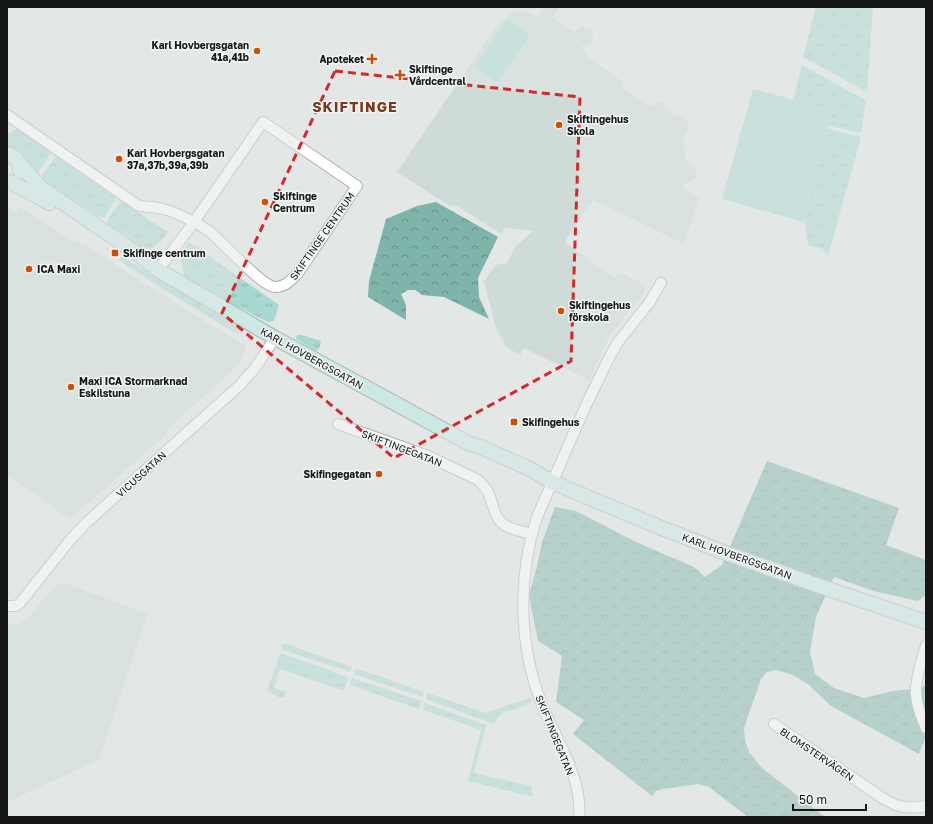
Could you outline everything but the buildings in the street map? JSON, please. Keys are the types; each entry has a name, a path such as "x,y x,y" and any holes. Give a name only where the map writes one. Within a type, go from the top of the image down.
{"street":[{"path":"7,115 139,206 170,211 194,222 158,270"},
{"name":"SKIFTINGE CENTRUM","path":"263,122 357,186 298,273 286,285 276,287 268,285 210,232 194,222 263,122"},
{"name":"KARL HOVBERGSGATAN","path":"7,154 16,158 41,188 138,254 158,270 275,338 468,444 480,456 527,476 552,482 649,523 730,554 926,622"},
{"path":"8,182 14,180 18,176 20,170 19,163"},
{"name":"KARL HOVBERGSGATAN","path":"8,182 37,196 134,261 158,270"},
{"path":"552,482 587,403 610,356 618,342 649,302 661,283"},
{"name":"VICUSGATAN","path":"7,606 16,606 20,603 71,538 86,522 240,385 256,368 275,338"},
{"name":"SKIFTINGEGATAN","path":"338,424 428,456 478,480 484,485 489,493 495,512 502,524 532,534"},
{"name":"SKIFTINGEGATAN","path":"552,482 537,517 526,563 523,591 525,633 532,673 542,705 570,767 578,796 578,817"},
{"path":"926,646 916,690 918,706 926,728"},
{"name":"BLOMSTERVÄGEN","path":"774,724 870,790 896,805 909,807 926,806"}],"highlighted area":[{"path":"335,71 580,97 571,361 394,458 222,313"}],"shaded area":[{"name":"Skiftingehus Skola","path":"544,7 559,7 553,17 562,25 575,32 581,26 592,30 593,39 590,45 581,46 588,57 624,83 621,88 651,106 661,101 674,116 681,116 687,121 689,129 683,138 686,161 694,166 697,171 695,179 684,184 684,188 699,198 684,244 593,200 565,242 614,278 621,273 644,284 644,293 610,335 589,380 524,348 520,355 506,347 496,328 484,281 496,265 507,263 515,247 533,231 505,228 501,234 457,206 448,205 397,172 498,24 513,12 526,11 538,17"},
{"path":"7,207 16,212 20,207 71,240 86,245 247,347 241,360 234,369 167,430 167,434 70,519 7,476"},
{"path":"64,583 148,614 99,760 7,802 7,625 18,624 26,620 57,584"}],"green space":[{"path":"816,7 873,7 867,92 803,57"},
{"path":"507,19 530,35 497,83 474,67"},
{"path":"802,65 866,101 861,133 829,126 833,110 793,100"},
{"path":"753,89 833,110 803,222 722,199"},
{"path":"17,128 52,152 35,177 22,153 7,146 7,134"},
{"path":"828,129 861,137 828,256 823,249 808,245 804,216"},
{"path":"56,156 116,198 105,217 101,218 44,181 42,175"},
{"path":"121,201 168,232 151,250 142,247 108,224 108,219"},
{"path":"436,202 498,237 478,278 479,297 489,319 444,297 422,295 415,290 408,290 401,294 406,305 406,320 368,297 369,281 386,219 417,206"},
{"path":"189,242 279,305 274,321 268,322 206,291 184,276 180,257"},
{"path":"121,256 237,325 239,334 161,288 119,260"},
{"path":"297,335 321,341 319,349 316,351 296,339"},
{"path":"767,461 899,508 886,545 926,560 926,595 918,601 873,591 834,577 816,617 810,652 815,674 834,688 864,698 893,691 922,688 926,684 926,736 919,754 831,706 809,685 793,675 776,670 767,672 761,679 744,728 745,740 749,752 762,768 825,817 748,817 709,787 698,784 663,789 656,791 652,796 573,734 584,720 556,702 562,656 538,641 529,596 542,542 555,507 576,511 636,542 694,567 705,577 722,565"},
{"path":"283,643 352,667 350,672 281,649"},
{"path":"280,654 284,654 348,677 344,691 280,669 274,688 286,692 283,698 267,691"},
{"path":"356,668 424,692 422,697 354,674"},
{"path":"352,678 421,701 419,709 350,685"},
{"path":"428,693 485,713 532,697 525,706 503,713 495,722 491,723 426,699"},
{"path":"425,703 486,725 474,773 531,786 533,797 468,781 481,730 423,710"}],"place":[{"name":"Karl Hovbergsgatan 41a,41b","path":"257,51"},
{"name":"Apoteket","path":"372,59"},
{"name":"Skiftinge Vårdcentral","path":"400,75"},
{"name":"Skiftingehus Skola","path":"559,125"},
{"name":"Karl Hovbergsgatan 37a,37b,39a,39b","path":"119,159"},
{"name":"Skiftinge Centrum","path":"265,202"},
{"name":"Skifinge centrum","path":"115,253"},
{"name":"ICA Maxi","path":"29,269"},
{"name":"Skiftingehus förskola","path":"561,311"},
{"name":"Maxi ICA Stormarknad Eskilstuna","path":"71,387"},
{"name":"Skifingehus","path":"514,422"},
{"name":"Skifingegatan","path":"379,474"}],"district":[{"name":"SKIFTINGE","path":"355,106"}]}
